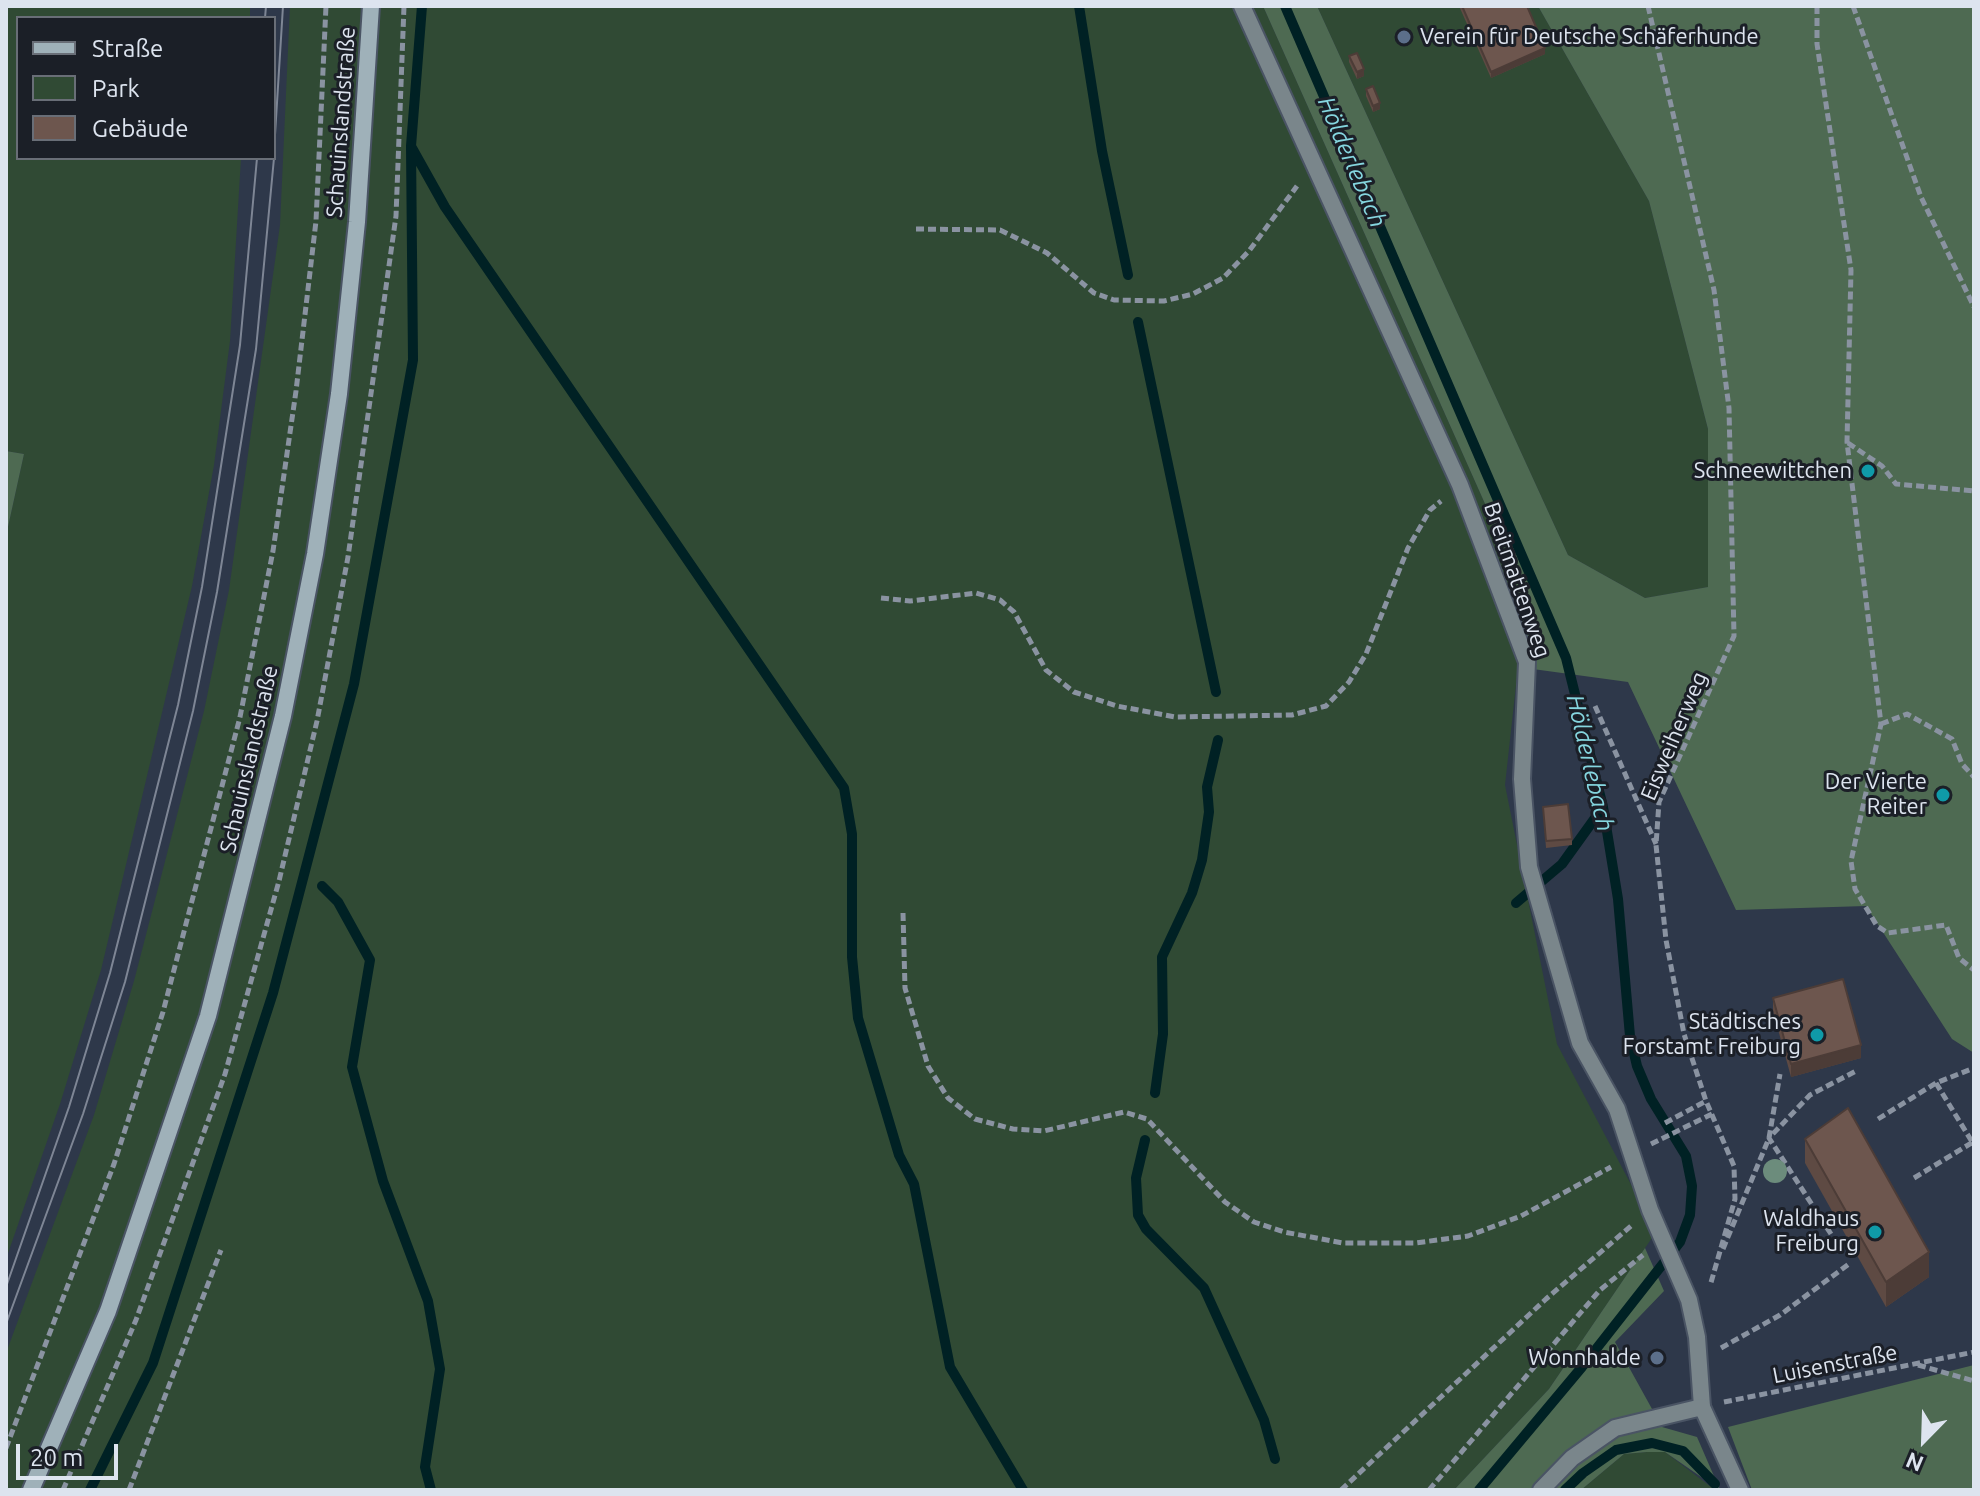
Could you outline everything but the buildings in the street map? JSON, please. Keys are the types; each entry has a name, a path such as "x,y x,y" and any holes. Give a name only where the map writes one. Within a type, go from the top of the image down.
{"main road":[{"name":"Schauinslandstraße","path":"31,1490 108,1311 208,1016 283,716 315,554 339,394 357,222 371,6"}],"street":[{"name":"Breitmattenweg","path":"1242,6 1460,485 1527,662 1522,779 1529,867 1580,1043 1617,1109 1650,1210 1689,1300 1699,1359 1702,1407"},
{"path":"1541,1490 1572,1458 1615,1428 1702,1407 1740,1490"}],"path":[{"path":"6,1448 84,1246 163,1012 240,717 273,551 296,391 316,221 326,6"},
{"name":"Eisweiherweg","path":"1648,6 1714,290 1729,408 1734,636 1659,802 1656,845 1666,940 1678,1003 1706,1101 1734,1166 1735,1199 1714,1269 1769,1138 1780,1074"},
{"path":"1817,6 1817,44 1851,270 1847,442 1881,724 1851,861 1855,889 1864,910 1877,926 1888,933 1946,925 1959,958 1974,970"},
{"path":"1853,6 1921,197 1974,307"},
{"path":"916,229 1000,230 1047,253 1094,293 1114,300 1164,301 1193,294 1223,278 1249,251 1313,162"},
{"path":"1847,442 1882,466 1896,484 1974,491"},
{"path":"881,598 910,601 976,593 1000,600 1014,612 1046,670 1074,692 1117,706 1175,717 1292,715 1326,706 1349,682 1366,654 1418,528 1430,510 1460,485"},
{"path":"1595,706 1656,845"},
{"path":"1881,724 1907,714 1952,739 1962,764 1974,777"},
{"path":"903,913 905,988 928,1066 948,1098 975,1119 1013,1129 1044,1131 1124,1112 1147,1119 1225,1202 1254,1222 1284,1232 1343,1243 1415,1243 1468,1236 1521,1216 1633,1153 1712,1114"},
{"path":"1878,1119 1936,1083 1974,1068"},
{"path":"1831,1234 1769,1138 1810,1095 1856,1071"},
{"path":"1914,1178 1973,1143 1936,1083"},
{"path":"1665,1123 1706,1101"},
{"path":"1341,1490 1546,1299 1650,1210"},
{"path":"1429,1490 1600,1290 1663,1239"},
{"path":"129,1490 221,1250"},
{"path":"1699,1359 1780,1315 1849,1264"},
{"name":"Luisenstraße","path":"1702,1407 1974,1352"},
{"path":"1917,1365 1974,1381"}],"green space":[{"path":"6,6 250,6 250,16 16,16 16,160 241,160 230,341 214,465 192,586 101,970 60,1104 6,1259 6,536 24,454 6,451"},
{"path":"290,6 1263,6 1515,571 1518,667 1505,785 1557,1044 1656,1232 1549,1389 1454,1490 6,1490 6,1353 94,1115 134,981 204,711 229,590 280,225"},
{"path":"1263,6 1317,6 1568,555 1645,598 1708,587 1708,429 1649,201 1538,6 1974,6 1974,1053 1952,1039 1866,906 1736,910 1628,682 1518,667 1515,571"},
{"path":"1317,6 1538,6 1649,201 1708,429 1708,587 1645,598 1568,555"},
{"path":"6,451 24,454 6,536"},
{"path":"1645,1248 1664,1291 1615,1342 1662,1427 1697,1437 1720,1490 1665,1452 1647,1452 1624,1454 1581,1490 1454,1490 1549,1389"},
{"path":"1974,1365 1974,1490 1752,1490 1728,1427"},
{"path":"1665,1452 1715,1490 1581,1490 1624,1454"}],"waterway":[{"path":"90,1490 153,1363 273,993 354,684 413,360 411,146 422,6"},
{"path":"1079,6 1102,151 1128,275"},
{"name":"Hölderlebach","path":"1285,6 1566,658 1603,807 1618,899 1630,1036 1637,1066 1651,1099 1686,1156 1692,1186 1690,1215 1680,1242 1582,1367 1479,1490"},
{"path":"412,148 445,207 844,788 852,834 852,957 858,1018 899,1155 914,1184 950,1367 1023,1490"},
{"path":"1138,322 1216,692"},
{"path":"1155,1093 1163,1034 1162,957 1192,893 1202,860 1209,812 1207,787 1218,740"},
{"path":"1516,903 1562,864 1603,807"},
{"path":"322,886 338,902 370,960 352,1067 383,1181 428,1301 440,1369 425,1467 431,1490"},
{"path":"1145,1140 1136,1178 1138,1215 1146,1229 1204,1288 1264,1420 1275,1459"},
{"path":"1565,1490 1616,1450 1652,1443 1683,1451 1715,1484"}],"tram line":[{"path":"265,16 266,6"},
{"path":"276,119 283,6"},
{"path":"6,1287 69,1107 110,973 178,705 202,587 240,345 257,160"},
{"path":"6,1324 83,1114 125,982 193,711 217,592 256,349 274,160"}],"place":[{"name":"Verein für Deutsche Schäferhunde","path":"1404,37"},
{"name":"Schneewittchen","path":"1868,471"},
{"name":"Der Vierte Reiter","path":"1943,795"},
{"name":"Städtisches Forstamt Freiburg","path":"1817,1035"},
{"name":"Waldhaus Freiburg","path":"1875,1232"},
{"name":"Wonnhalde","path":"1657,1358"}]}
